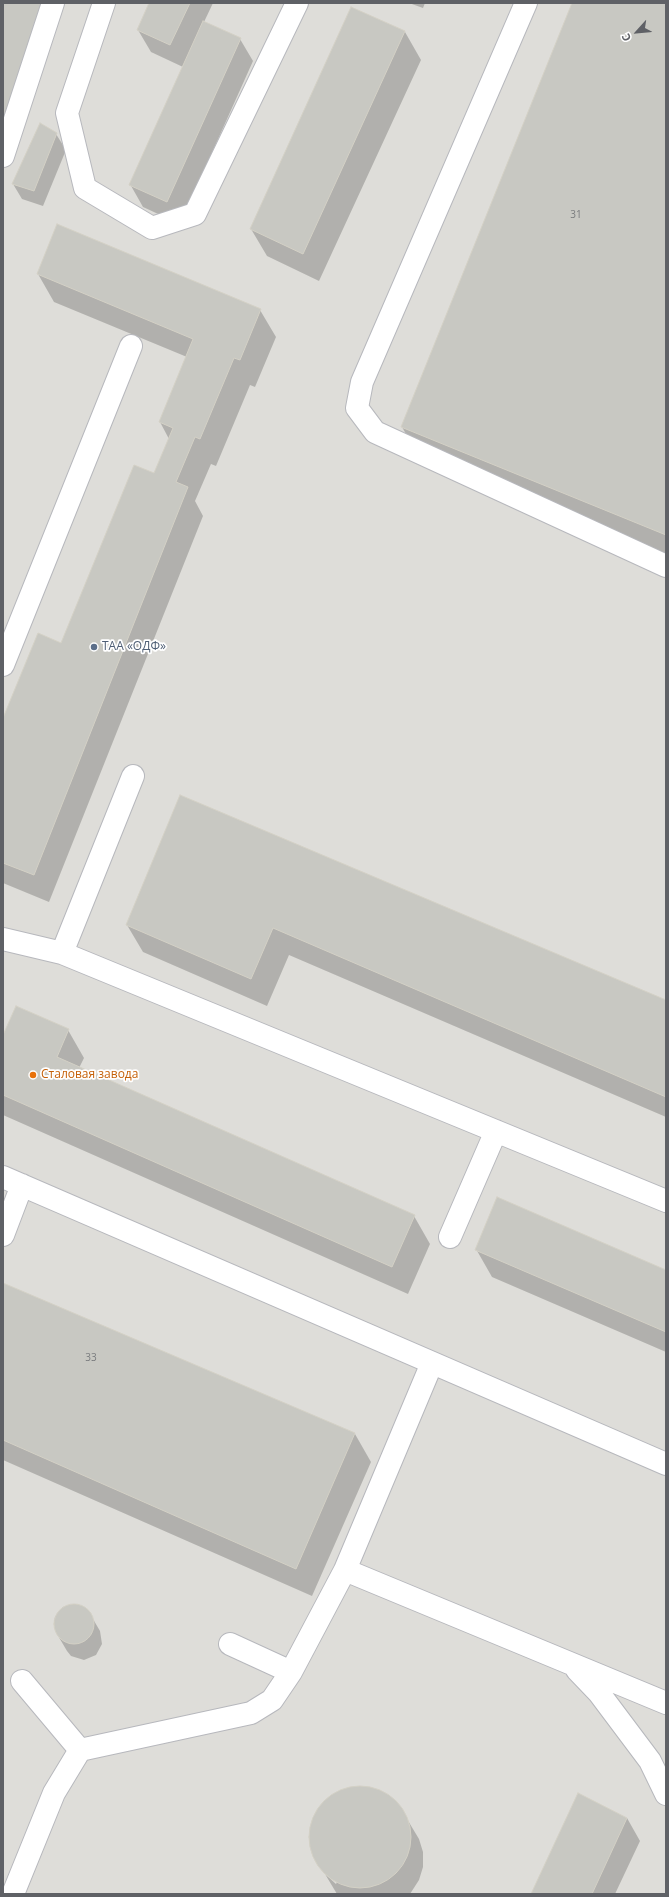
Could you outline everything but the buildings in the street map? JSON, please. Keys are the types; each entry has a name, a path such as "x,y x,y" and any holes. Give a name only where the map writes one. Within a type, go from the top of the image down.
{"lane":[{"path":"3,156 53,3"},
{"path":"104,3 67,114 85,188 152,228 194,214 297,3"},
{"path":"526,3 362,382 357,408 375,432 666,566"},
{"path":"3,665 131,346"},
{"path":"62,953 133,776"},
{"path":"3,940 62,953 666,1201"},
{"path":"450,1237 496,1131"},
{"path":"3,1235 12,1181 666,1464"},
{"path":"13,1894 54,1793 80,1750 251,1713 272,1700 291,1672 345,1570 432,1363"},
{"path":"345,1570 666,1704"},
{"path":"230,1644 291,1672"},
{"path":"570,1664 599,1693 650,1761 666,1794"},
{"path":"22,1681 80,1750"}],"shaded area":[{"path":"3,3 666,3 666,1894 3,1894"}],"place":[{"name":"ТАА «ОДФ»","path":"94,647"},
{"name":"Сталовая завода","path":"33,1075"}]}
